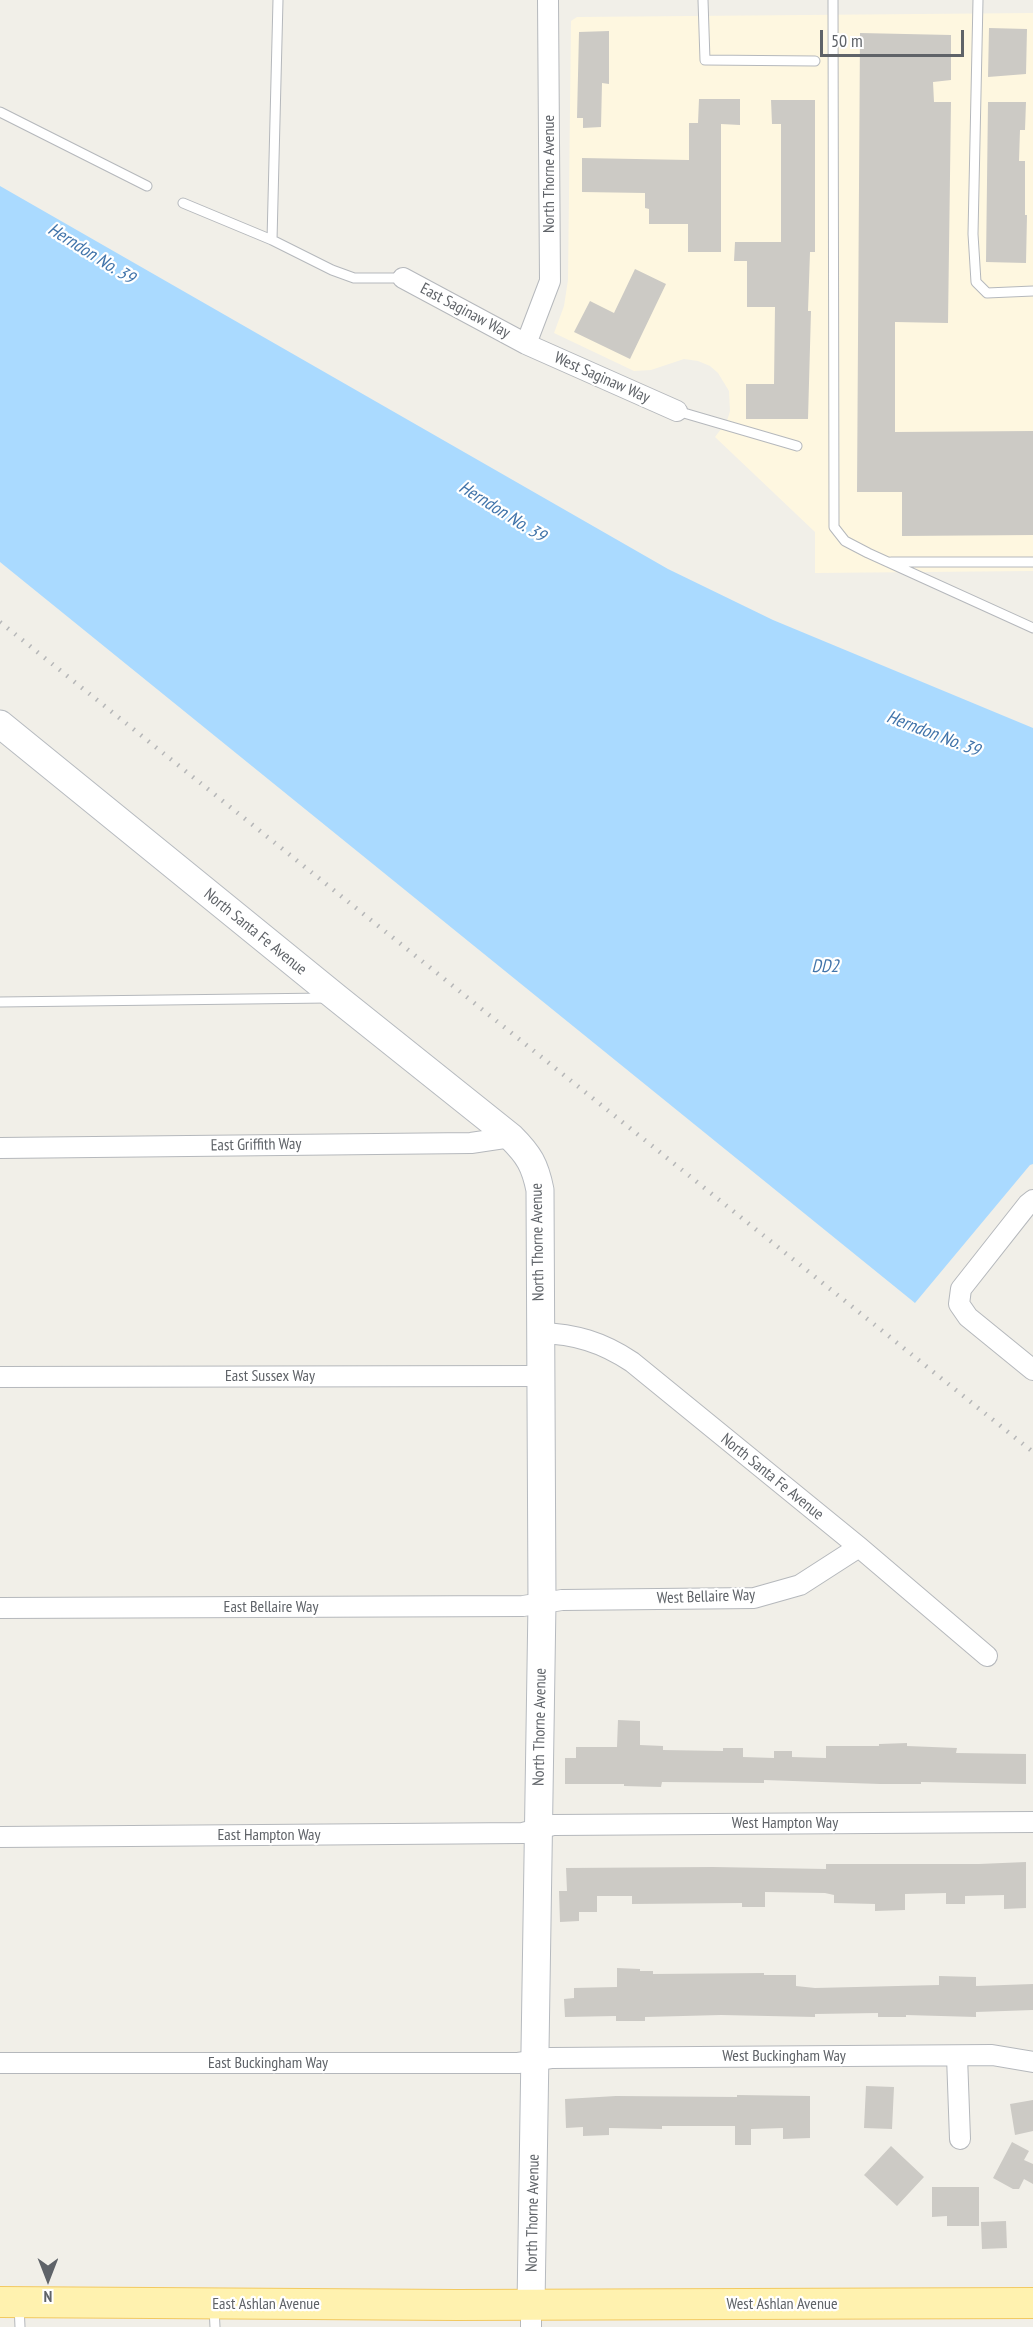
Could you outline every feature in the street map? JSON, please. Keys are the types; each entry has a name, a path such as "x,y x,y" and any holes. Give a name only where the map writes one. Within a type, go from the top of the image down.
{"main road":[{"name":"West Ashlan Avenue","path":"531,2316 1033,2303"},
{"name":"East Ashlan Avenue","path":"13,2311 215,2315 531,2316"}],"street":[{"name":"North Thorne Avenue","path":"526,344 550,281 548,0"},
{"name":"East Saginaw Way","path":"403,278 526,344"},
{"name":"West Saginaw Way","path":"526,344 677,411"},
{"name":"North Santa Fe Avenue","path":"0,724 511,1137"},
{"name":"North Thorne Avenue","path":"511,1137 528,1154 535,1169 540,1190 542,1603 531,2316"},
{"name":"East Griffith Way","path":"0,1148 471,1143 511,1137"},
{"path":"1033,1200 961,1289 959,1304 968,1317 1033,1370"},
{"name":"North Santa Fe Avenue","path":"540,1333 577,1336 613,1350 641,1370 859,1547 987,1656"},
{"name":"East Sussex Way","path":"0,1377 540,1376"},
{"name":"West Bellaire Way","path":"542,1603 562,1600 754,1598 800,1585 859,1547"},
{"name":"East Bellaire Way","path":"0,1608 523,1606 542,1603"},
{"name":"West Hampton Way","path":"538,1829 553,1825 1033,1822"},
{"name":"East Hampton Way","path":"0,1837 524,1833 538,1829"},
{"name":"West Buckingham Way","path":"535,2060 551,2058 992,2055 1033,2062"},
{"path":"957,2056 960,2139"},
{"name":"East Buckingham Way","path":"0,2063 518,2063 535,2060"}],"lane":[{"path":"272,240 278,0"},
{"path":"703,0 705,60 815,61"},
{"path":"833,0 834,527 845,541 1033,628"},
{"path":"978,0 973,234 976,282 987,293 1033,291"},
{"path":"0,112 147,186"},
{"path":"183,203 272,240 332,270 354,278 403,278"},
{"path":"677,411 797,446"},
{"path":"887,562 1033,562"},
{"path":"0,1002 337,998"}],"shaded area":[{"path":"1033,13 1033,571 815,573 815,532 715,437 727,421 730,411 729,391 718,373 710,366 698,361 684,359 651,370 634,371 554,333 564,306 568,280 571,21 577,17"}],"water":[{"name":"DD2","path":"0,186 668,569 773,620 1033,728 1033,1164 915,1303 0,562"}],"building":[{"path":"989,28 1027,29 1026,74 988,77"},
{"path":"609,31 609,84 602,83 601,127 583,128 583,118 577,118 579,32"},
{"path":"860,33 951,35 951,80 933,82 934,102 951,102 948,323 895,322 895,432 1033,431 1033,535 902,536 902,492 857,492"},
{"path":"699,99 740,99 740,125 721,124 721,252 688,252 688,224 649,224 649,209 645,208 645,193 582,192 582,158 689,160 689,123 698,123"},
{"path":"771,100 815,100 815,252 810,252 808,419 746,419 746,384 774,384 775,307 747,307 747,261 734,261 735,242 781,242 781,124 772,124"},
{"path":"988,102 1026,102 1025,130 1020,130 1019,161 1025,161 1026,263 986,262"},
{"path":"635,269 666,284 630,359 574,332 590,301 614,313"},
{"path":"618,1720 640,1721 640,1745 663,1746 663,1750 723,1751 723,1748 743,1748 743,1757 774,1758 774,1751 792,1751 792,1757 826,1758 826,1746 879,1746 879,1744 907,1743 907,1746 957,1748 956,1753 1026,1754 1026,1784 921,1782 921,1784 880,1784 764,1780 764,1783 662,1782 661,1787 624,1786 624,1784 565,1784 565,1758 576,1758 576,1747 617,1747"},
{"path":"1026,1862 1026,1908 1004,1909 1004,1895 965,1896 965,1904 946,1904 946,1893 905,1894 905,1910 875,1911 875,1904 834,1903 834,1895 825,1893 765,1892 765,1907 742,1907 742,1903 632,1904 632,1896 597,1896 597,1912 579,1912 579,1921 560,1922 559,1891 567,1891 566,1868 826,1869 826,1864"},
{"path":"617,1968 653,1971 653,1974 796,1975 796,1986 815,1988 939,1985 939,1976 976,1977 976,1986 1033,1984 1033,2010 976,2012 976,2017 906,2015 906,2017 878,2017 878,2013 815,2014 815,2017 721,2015 645,2017 645,2021 616,2021 616,2016 565,2017 564,1999 574,1998 574,1988 617,1987"},
{"path":"866,2086 894,2087 892,2129 864,2128"},
{"path":"737,2095 810,2096 810,2138 783,2139 783,2128 751,2129 751,2145 735,2145 735,2126 662,2126 662,2129 609,2128 609,2135 583,2136 583,2127 566,2128 565,2099 616,2096 737,2097"},
{"path":"1033,2100 1033,2131 1015,2135 1010,2104"},
{"path":"1012,2142 1029,2151 1024,2160 1033,2164 1033,2184 1024,2179 1019,2189 1013,2189 993,2178"},
{"path":"891,2146 924,2177 897,2206 864,2175"},
{"path":"932,2187 979,2187 979,2226 947,2226 947,2216 932,2217"},
{"path":"1006,2221 1007,2248 982,2249 981,2222"}],"railway":[{"path":"0,622 1033,1452"}],"water label":[{"name":"Herndon No. 39","path":"91,254"},
{"name":"Herndon No. 39","path":"502,512"},
{"name":"Herndon No. 39","path":"933,734"}]}
